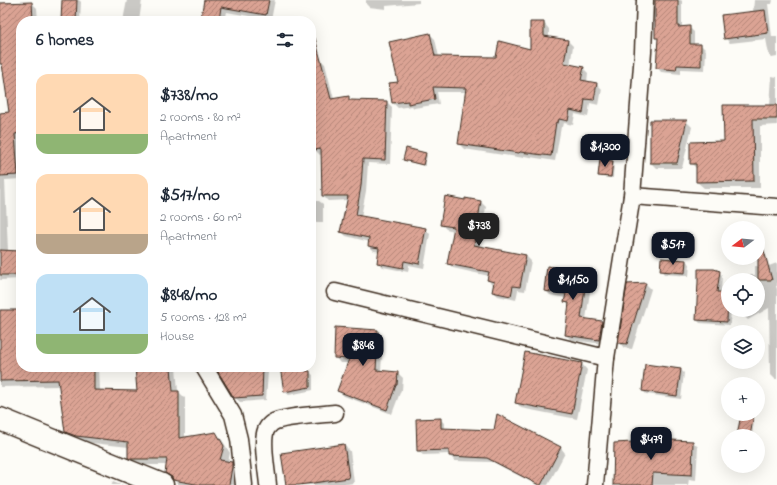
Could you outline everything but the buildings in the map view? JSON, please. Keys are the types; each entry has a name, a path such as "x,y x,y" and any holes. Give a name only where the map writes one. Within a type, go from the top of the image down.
{"main road":[{"path":"0,419 162,485"}],"street":[{"path":"595,485 606,358 632,196 643,52 645,0"},
{"path":"632,196 777,207"},
{"path":"335,292 606,358"},
{"path":"207,372 233,415 239,439 244,485"},
{"path":"268,485 264,438 266,428 272,423 283,419 335,413"}]}
